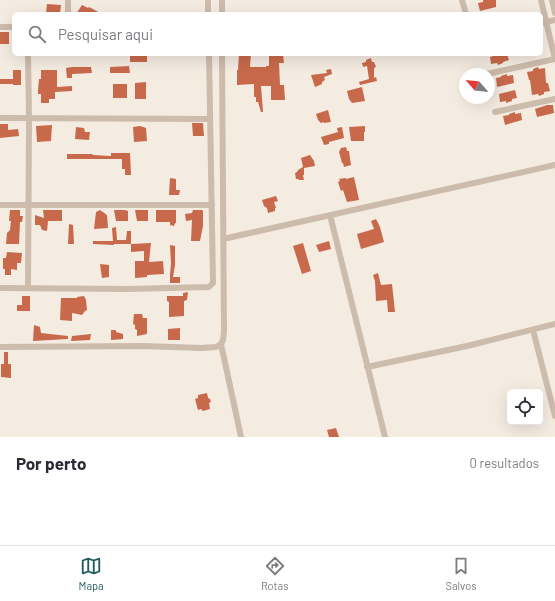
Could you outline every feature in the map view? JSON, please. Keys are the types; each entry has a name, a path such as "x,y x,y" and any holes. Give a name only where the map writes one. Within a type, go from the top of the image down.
{"street":[{"path":"68,0 68,12"},
{"path":"208,0 208,12"},
{"path":"222,0 222,12"},
{"path":"462,0 465,12"},
{"path":"541,0 543,12"},
{"path":"552,0 555,13"},
{"path":"495,72 555,59 544,22 555,20"},
{"path":"0,27 12,27"},
{"path":"28,56 28,288"},
{"path":"0,288 128,289 209,287 213,283 209,56"},
{"path":"222,56 224,332 221,344 241,437"},
{"path":"495,112 555,99"},
{"path":"0,118 210,120"},
{"path":"223,239 555,165"},
{"path":"0,205 212,205"},
{"path":"330,215 385,437"},
{"path":"367,367 467,346 555,324"},
{"path":"533,330 555,414"},
{"path":"0,347 144,346 201,348 216,347 221,344"}],"building":[{"path":"483,0 496,0 496,7 480,11 478,3 483,2"},
{"path":"47,4 61,5 60,12 46,12"},
{"path":"82,5 98,12 77,12"},
{"path":"0,32 9,32 9,44 0,44"},
{"path":"130,56 147,56 147,62 130,62"},
{"path":"239,56 251,56 250,67 266,67 269,66 269,56 283,56 284,63 279,63 280,85 284,85 285,100 271,100 271,86 261,86 263,112 261,112 258,102 256,102 256,97 254,97 254,84 237,85"},
{"path":"508,56 509,60 498,65 497,63 491,64 490,57"},
{"path":"371,58 376,67 374,68 374,78 376,77 377,81 360,85 359,82 369,79 367,66 363,67 362,63"},
{"path":"129,66 130,73 110,73 110,67"},
{"path":"91,67 92,73 72,74 72,78 67,78 66,68"},
{"path":"538,67 539,69 545,68 546,83 548,83 550,91 544,92 544,94 539,96 538,94 532,95 530,80 527,72 533,71 533,69"},
{"path":"331,69 332,74 324,77 325,80 322,84 315,87 311,75 327,73 326,70"},
{"path":"13,70 21,70 21,85 0,84 0,79 13,79"},
{"path":"41,70 57,70 57,87 72,86 72,91 55,92 55,99 49,99 49,103 41,103 41,94 38,94 38,90 39,79 41,79"},
{"path":"507,74 507,76 513,75 514,83 497,87 496,78"},
{"path":"146,82 146,99 135,99 135,83"},
{"path":"113,84 127,84 127,98 113,98"},
{"path":"362,87 365,101 352,103 349,99 347,91"},
{"path":"515,90 517,98 506,103 506,101 500,102 499,94"},
{"path":"547,105 553,105 554,113 537,117 535,109"},
{"path":"328,110 331,122 321,123 316,114"},
{"path":"515,112 515,114 521,113 522,120 505,125 503,116"},
{"path":"192,123 203,123 204,136 193,136"},
{"path":"0,124 8,124 8,130 18,129 19,136 0,138"},
{"path":"52,125 51,141 37,142 36,126"},
{"path":"140,126 146,128 147,141 134,142 133,127"},
{"path":"365,126 364,141 351,141 349,127"},
{"path":"76,127 84,128 85,132 90,132 89,140 75,139"},
{"path":"342,127 344,138 324,145 321,137 338,132 337,128"},
{"path":"346,147 347,151 349,151 351,165 344,167 339,152 341,148"},
{"path":"111,153 130,153 131,175 125,175 125,169 122,169 122,159 67,159 67,154 111,156"},
{"path":"310,155 315,166 304,168 304,180 296,179 295,173 303,167 301,158"},
{"path":"354,177 359,200 347,202 343,190 341,191 338,182 340,181 339,179"},
{"path":"170,178 176,179 176,190 180,190 179,195 169,195"},
{"path":"276,196 278,201 274,202 276,208 275,211 268,213 262,200"},
{"path":"10,210 20,210 20,216 23,216 22,222 20,222 19,244 6,244 7,233 10,230"},
{"path":"43,210 62,210 62,221 48,221 47,231 42,230 40,225 35,225 35,215 44,218"},
{"path":"100,210 107,215 108,228 94,229 96,212"},
{"path":"114,210 128,211 128,221 116,221"},
{"path":"135,210 148,210 148,221 137,221"},
{"path":"156,210 176,210 176,223 174,226 170,225 170,222 156,222"},
{"path":"193,210 203,211 203,226 200,241 191,241 192,220 186,221 185,214 192,213"},
{"path":"376,219 384,242 361,249 357,234 374,229 371,221"},
{"path":"69,224 73,225 74,244 68,244"},
{"path":"116,227 117,240 126,240 127,231 131,231 131,244 93,244 93,241 113,241 112,228"},
{"path":"329,241 331,249 319,252 316,245"},
{"path":"151,243 149,262 163,261 164,274 147,275 147,277 135,278 135,261 144,261 144,251 131,252 131,244"},
{"path":"303,243 311,271 302,274 293,246"},
{"path":"170,245 175,246 175,265 173,277 180,277 180,283 170,283"},
{"path":"7,252 22,253 21,263 17,263 17,270 11,269 11,275 5,275 5,269 3,269 3,258 6,258"},
{"path":"100,264 109,265 109,277 102,278"},
{"path":"378,273 381,285 392,284 395,312 388,312 387,300 376,301 375,281 373,275"},
{"path":"188,292 187,300 184,301 184,316 169,317 169,302 167,301 167,296 183,296 183,293"},
{"path":"22,296 30,296 30,311 17,311 17,305 22,305"},
{"path":"84,296 87,310 82,315 72,313 72,321 60,320 61,298 77,298"},
{"path":"134,314 142,314 143,318 147,318 147,334 137,336 137,330 133,324"},
{"path":"34,325 40,327 41,333 68,336 68,339 33,341"},
{"path":"180,328 180,340 168,340 168,329"},
{"path":"111,330 116,330 116,332 123,334 123,339 111,340"},
{"path":"91,334 90,340 71,341 72,336"},
{"path":"4,352 8,352 8,364 11,364 11,378 1,377 1,364 4,364"},
{"path":"207,393 211,402 209,403 210,409 203,411 201,409 198,410 195,399 198,398 198,395"},
{"path":"336,428 339,437 329,437 327,430"}]}
